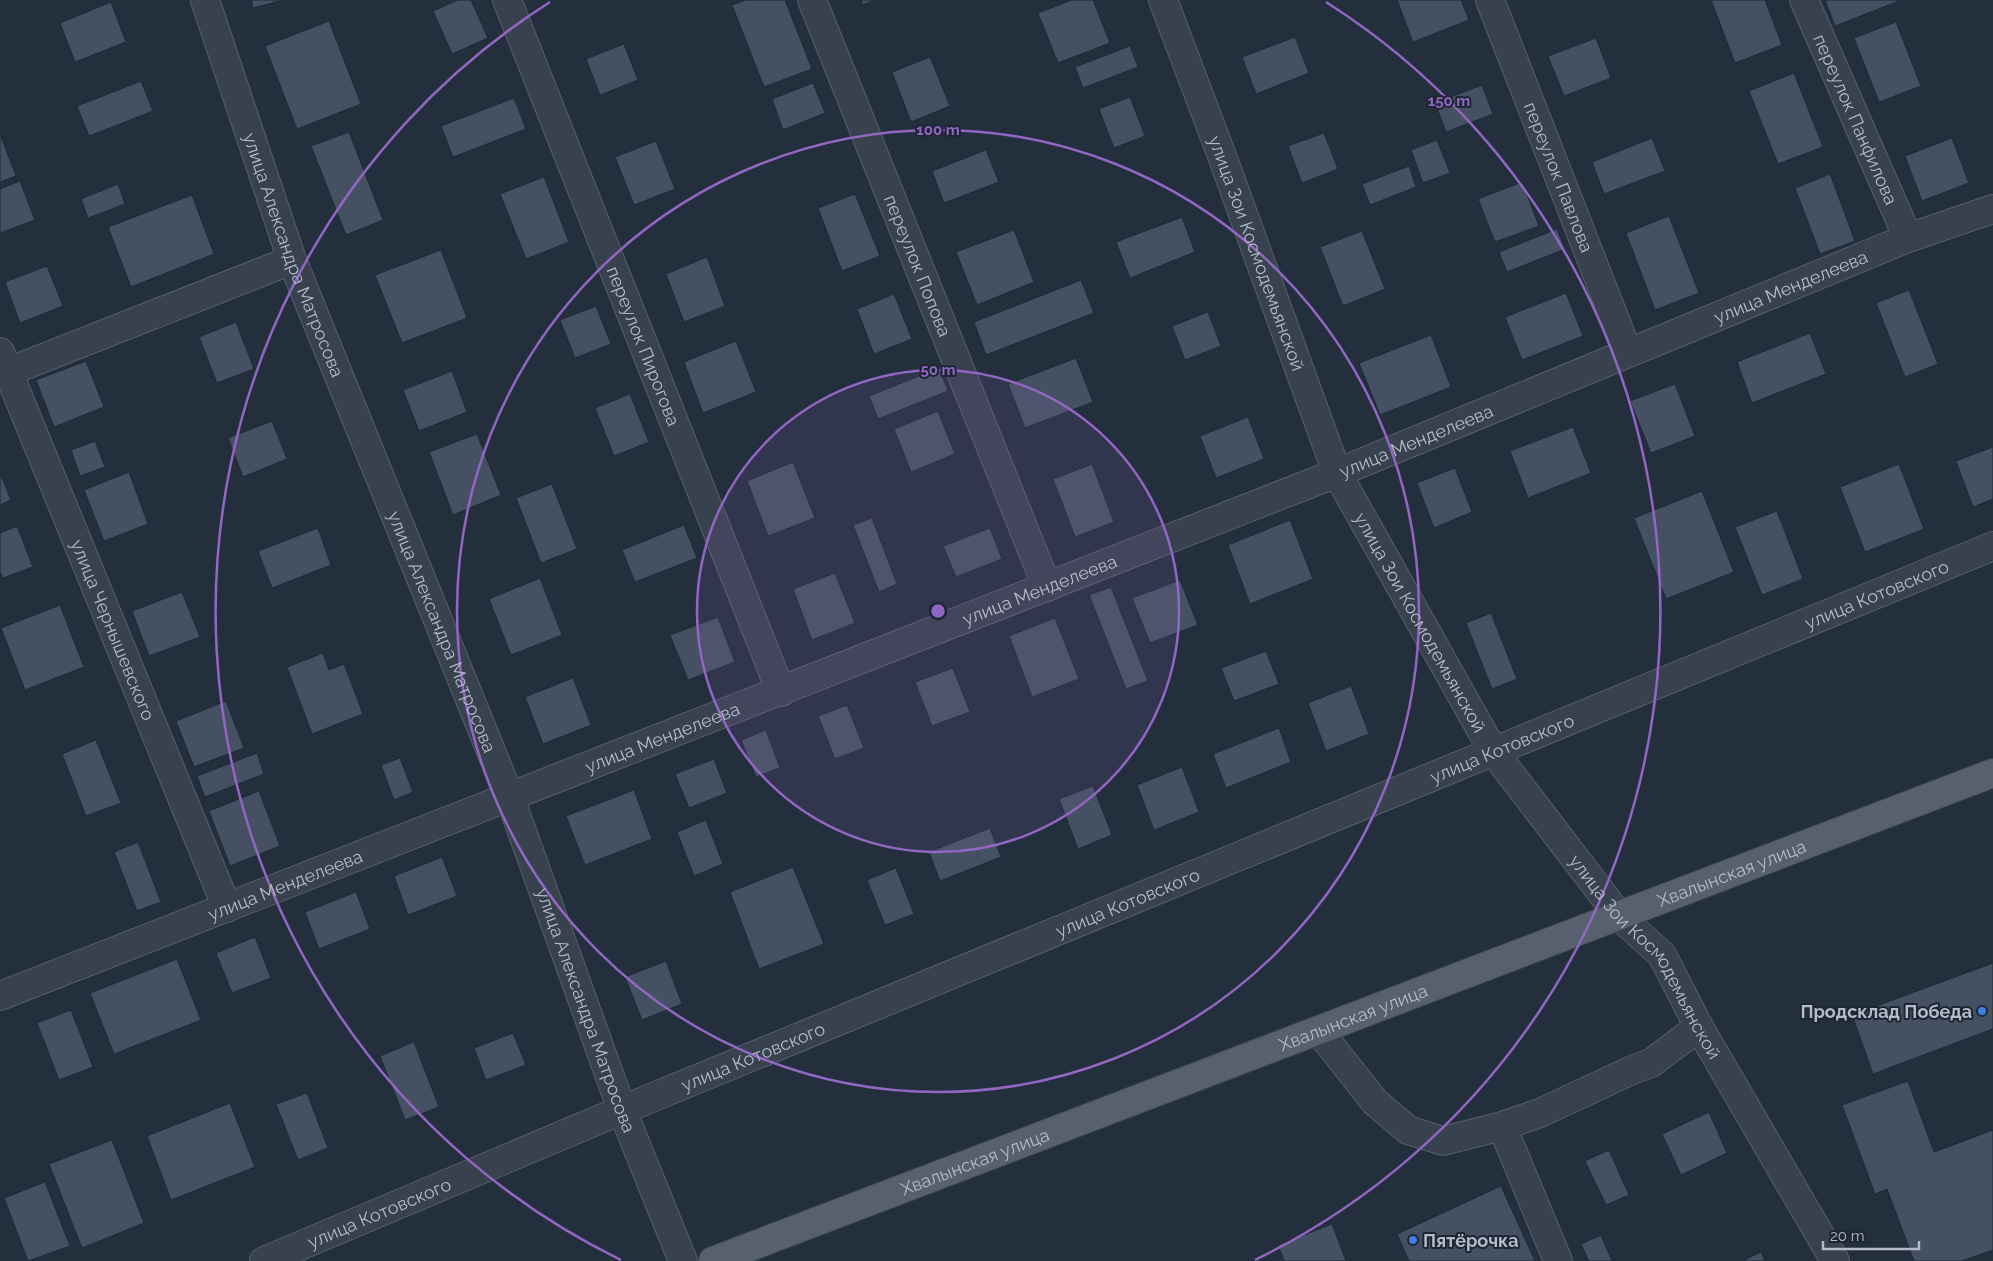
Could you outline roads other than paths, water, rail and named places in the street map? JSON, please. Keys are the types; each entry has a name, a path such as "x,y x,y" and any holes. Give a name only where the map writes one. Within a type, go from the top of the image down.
{"main road":[{"name":"Хвалынская улица","path":"713,1261 1620,917 1993,773"}],"street":[{"name":"улица Александра Матросова","path":"205,0 292,260 510,798 622,1110 683,1261"},
{"name":"переулок Пирогова","path":"507,0 781,692"},
{"name":"переулок Попова","path":"812,0 1048,587"},
{"name":"улица Зои Космодемьянской","path":"1163,0 1222,156 1337,473 1492,751 1620,917 1662,955 1699,1027 1835,1261"},
{"name":"переулок Павлова","path":"1490,0 1628,353"},
{"name":"переулок Панфилова","path":"1804,0 1908,238"},
{"name":"улица Менделеева","path":"0,996 1337,473 1908,238 1993,208"},
{"path":"2,366 292,260"},
{"name":"улица Чернышевского","path":"2,366 227,908"},
{"name":"улица Котовского","path":"264,1261 622,1110 1993,546"},
{"path":"1319,1031 1375,1102 1408,1130 1443,1141 1502,1126 1540,1113 1651,1063 1699,1027"},
{"path":"1502,1126 1558,1261"}],"place":[{"name":"Продсклад Победа","path":"1982,1011"},
{"name":"Пятёрочка","path":"1413,1240"}]}
